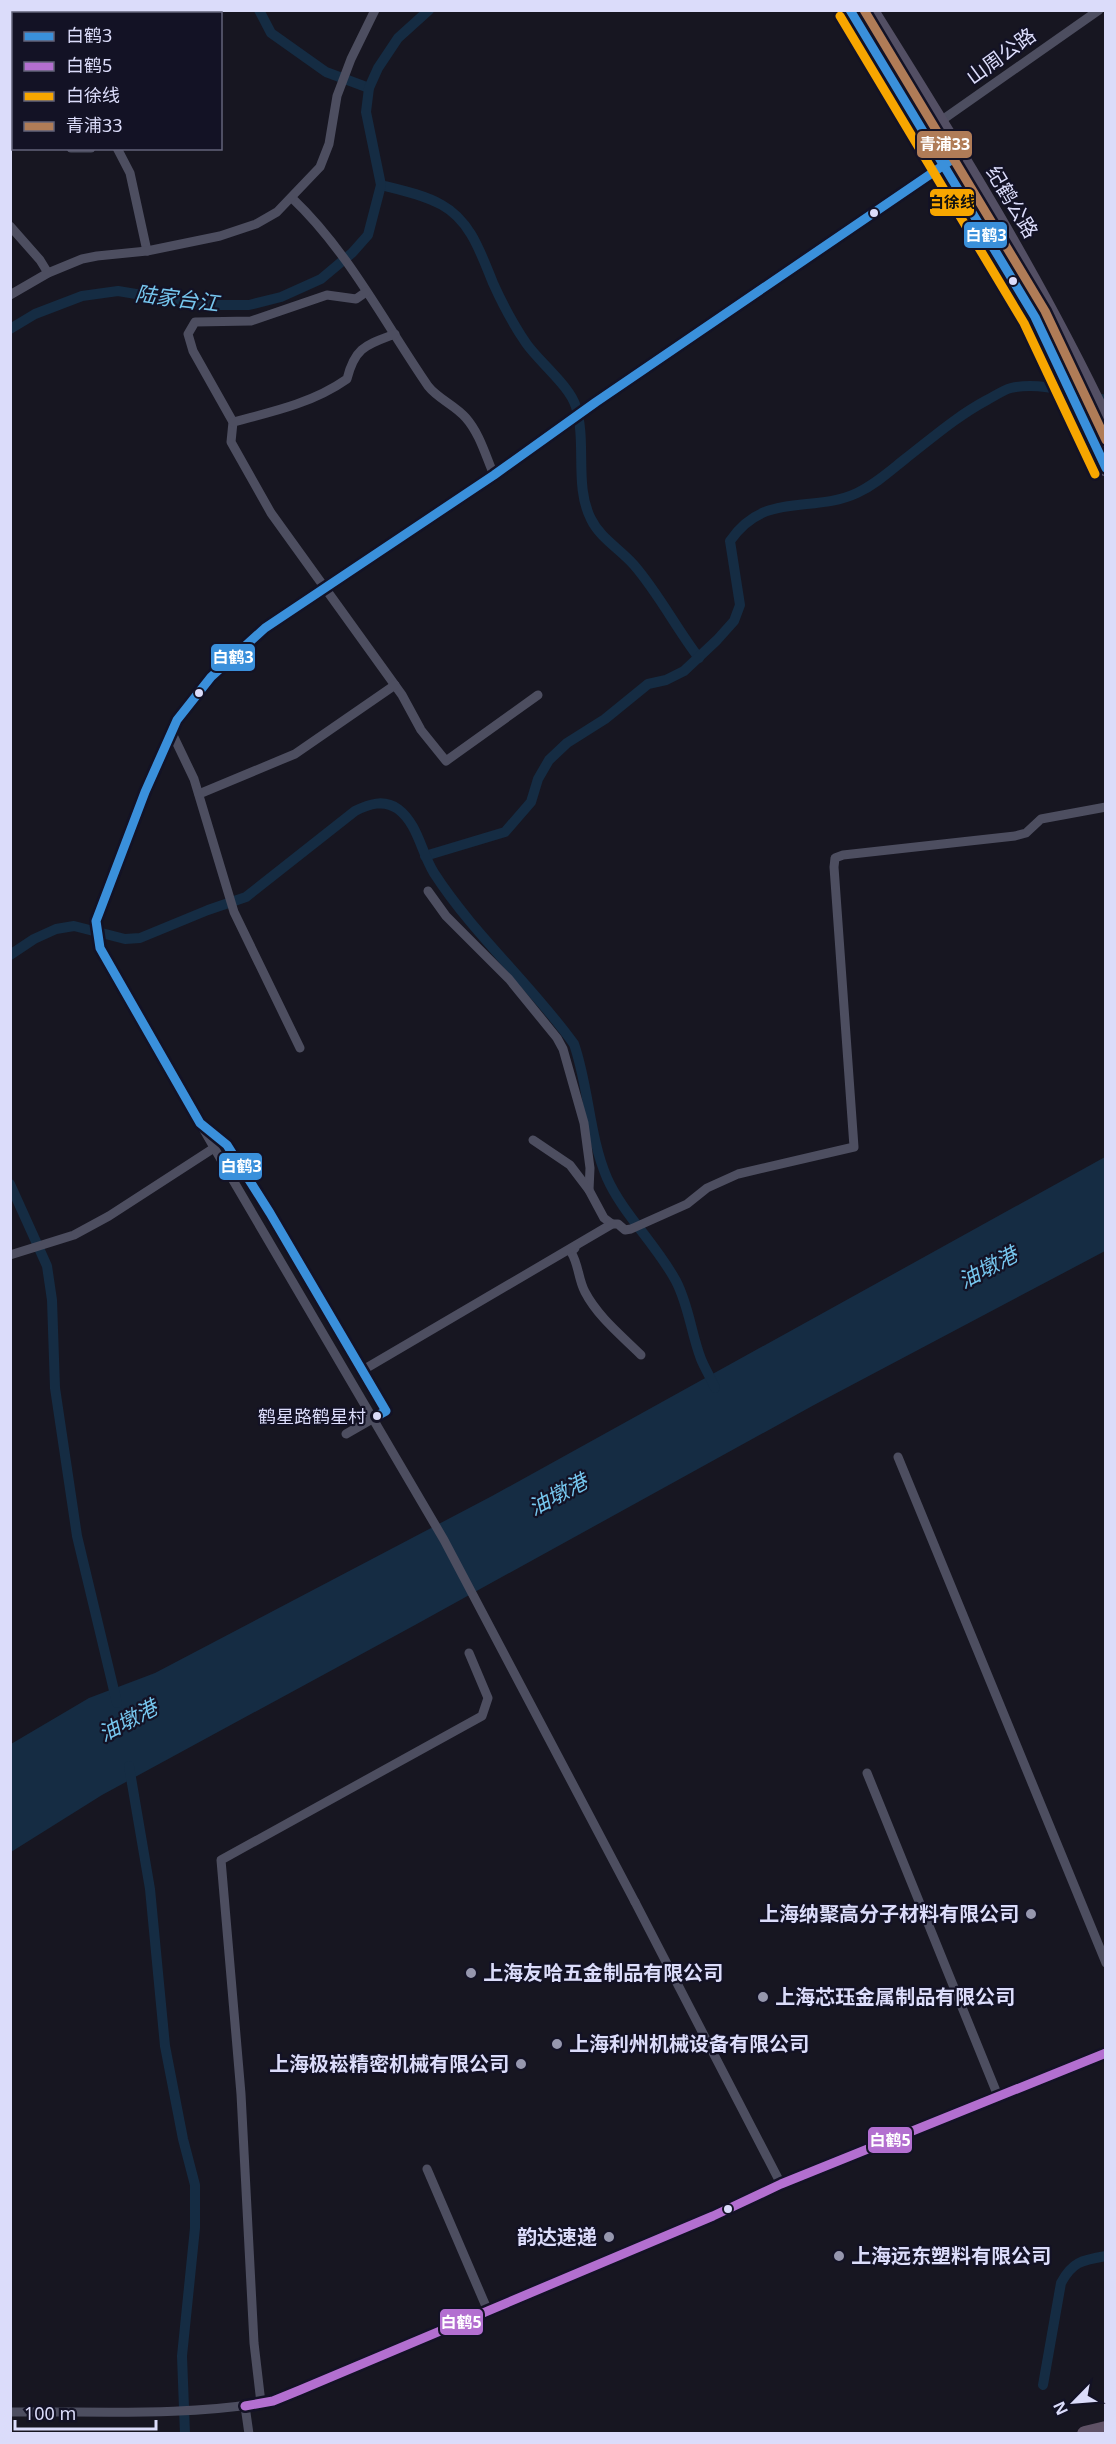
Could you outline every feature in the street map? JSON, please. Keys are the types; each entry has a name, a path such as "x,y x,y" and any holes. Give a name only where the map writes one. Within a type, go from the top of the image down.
{"highway":[{"path":"1085,2433 1106,2429"}],"main road":[{"name":"纪鹤公路","path":"850,10 1029,308 1061,370 1106,469"},
{"name":"纪鹤公路","path":"871,10 941,122 964,151 1106,421"}],"street":[{"path":"10,295 66,265 97,256 147,251 240,231 269,218 292,198 320,167 329,144 337,96 351,58 375,10"},
{"name":"山周公路","path":"925,132 1099,10"},
{"path":"118,150 130,173 147,251"},
{"path":"781,2184 444,1540 110,967 98,940 96,921 171,731 197,693 246,643 964,151"},
{"path":"292,198 307,212 335,247 395,333 430,389 466,417 494,475"},
{"path":"10,226 40,260 48,273"},
{"path":"366,292 356,299 327,295 251,321 195,322 188,334 193,351 232,422 231,442 271,513 395,685 421,730 446,761 538,695"},
{"path":"232,422 273,412 332,389 347,379 351,360 369,344 395,333"},
{"path":"199,794 295,754 395,685"},
{"path":"171,731 199,794 234,912 300,1048"},
{"path":"363,1371 575,1248 612,1224 618,1224 625,1230 631,1229 687,1204 707,1188 738,1174 854,1147 835,858 843,855 1016,836 1026,833 1041,819 1106,807"},
{"path":"428,891 446,916 509,979 557,1038 563,1049 584,1123 590,1168 589,1190"},
{"path":"200,1123 227,1145 270,1213 386,1411 346,1434"},
{"path":"533,1140 570,1165 589,1190 604,1218 612,1224"},
{"path":"15,1254 74,1235 109,1216 214,1148"},
{"path":"575,1248 571,1252 576,1260 586,1294 616,1331 641,1355"},
{"path":"898,1457 1106,1963"},
{"path":"261,2403 254,2333 241,2094 221,1860 482,1716 488,1698 469,1653"},
{"path":"867,1773 999,2096"},
{"path":"10,2412 164,2412 261,2403 300,2390 488,2311 713,2216 781,2184 1106,2053"},
{"path":"427,2169 488,2311"},
{"path":"245,2406 249,2433"}],"water":[{"name":"油墩港","path":"1105,1157 1105,1251 814,1405 102,1795 11,1852 11,1744 89,1698 155,1673 492,1496"}],"waterway":[{"path":"259,10 271,33 326,72 369,88"},
{"name":"陆家台江","path":"10,329 35,314 82,296 118,291 202,305 249,305 281,297 321,279 352,253 368,235 381,185 366,112 369,88 378,68 398,38 429,10"},
{"path":"381,185 435,201 452,212 468,229 500,298 526,343 573,399 581,435 583,493 591,519 600,532 629,559 643,576 699,658"},
{"path":"425,856 505,832 531,802 538,779 549,760 567,743 605,719 648,684 666,680 684,671 717,640 734,621 740,605 730,541 744,525 758,515 774,509 840,499 857,493 870,486 965,413 1008,389 1022,386 1046,387 1106,400"},
{"path":"10,955 34,939 56,929 74,926 125,939 140,938 246,897 355,811 382,803 398,809 410,822 434,873 450,896 574,1044 596,1145 607,1178 622,1204 676,1281 684,1300 701,1359 715,1388"},
{"name":"油墩港","path":"10,1184 47,1266 52,1300 55,1388 77,1536 117,1703"},
{"path":"129,1766 150,1889 165,2046 183,2139 195,2185 195,2228 182,2356 185,2434"},
{"path":"1043,2385 1061,2283 1074,2266 1090,2259 1106,2256"}],"transit line":[{"name":"白鹤3","path":"850,10 1035,317 1106,468"},
{"name":"青浦33","path":"864,10 1045,311 1106,440"},
{"name":"白徐线","path":"840,16 1024,323 1095,474"},
{"name":"白鹤3","path":"377,1416 386,1411 270,1213 227,1145 200,1123 100,948 96,921 145,792 177,720 211,677 265,628 494,475 596,402 960,154"},
{"name":"白鹤5","path":"245,2406 273,2401 300,2390 713,2216 781,2184 1106,2053"}],"place":[{"name":"鹤星路鹤星村","path":"377,1416"},
{"name":"上海纳聚高分子材料有限公司","path":"1031,1914"},
{"name":"上海友哈五金制品有限公司","path":"471,1973"},
{"name":"上海芯珏金属制品有限公司","path":"763,1997"},
{"name":"上海利州机械设备有限公司","path":"557,2044"},
{"name":"上海极崧精密机械有限公司","path":"521,2064"},
{"name":"韵达速递","path":"609,2237"},
{"name":"上海远东塑料有限公司","path":"839,2256"}]}
